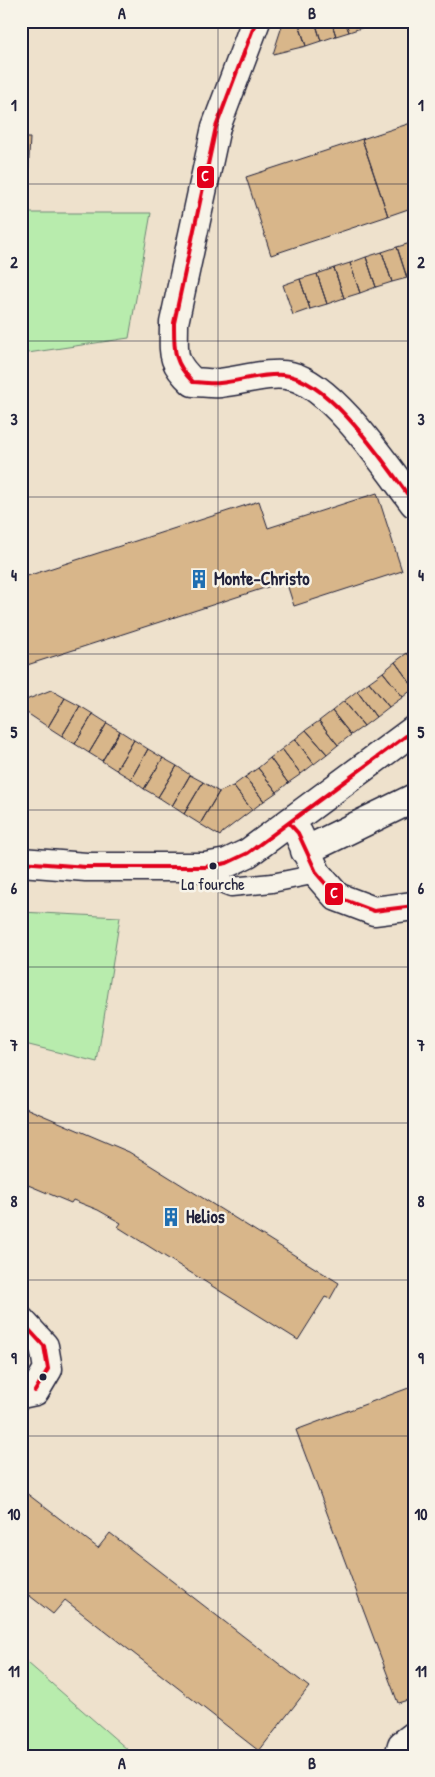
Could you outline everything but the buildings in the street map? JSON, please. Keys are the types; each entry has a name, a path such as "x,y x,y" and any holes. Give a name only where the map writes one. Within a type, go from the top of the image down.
{"street":[{"path":"256,21 216,127 174,323 174,354 180,370 193,382 220,383 263,375 291,376 315,387 353,424 414,503"},
{"path":"21,862 86,867 205,867 227,863 248,853 414,730"},
{"path":"311,862 414,798"},
{"path":"289,823 298,833 311,862 336,897 374,911 414,906"},
{"path":"21,1321 44,1346 48,1368 35,1391 21,1394"},
{"path":"399,1756 402,1745 414,1736"}],"lane":[{"path":"205,867 210,879 231,887 272,883 311,862"}],"path":[{"path":"21,1747 33,1756"}],"green space":[{"path":"21,213 151,213 129,338 21,354"},
{"path":"21,912 120,917 97,1062 21,1043"},
{"path":"21,1657 135,1756 21,1756"}],"transit line":[{"name":"C","path":"256,21 216,127 174,323 174,341 178,362 193,382 220,383 276,375 284,375 302,380 320,392 356,427 414,503"},
{"name":"C","path":"21,862 86,867 205,867 227,863 248,853 414,730"},
{"name":"C","path":"289,823 298,833 317,874 337,897 374,911 414,906"},
{"name":"C","path":"21,1321 44,1346 48,1369 35,1391"}],"place":[{"name":"Monte-Christo","path":"199,579"},
{"name":"La fourche","path":"213,866"},
{"name":"Helios","path":"171,1217"}]}
